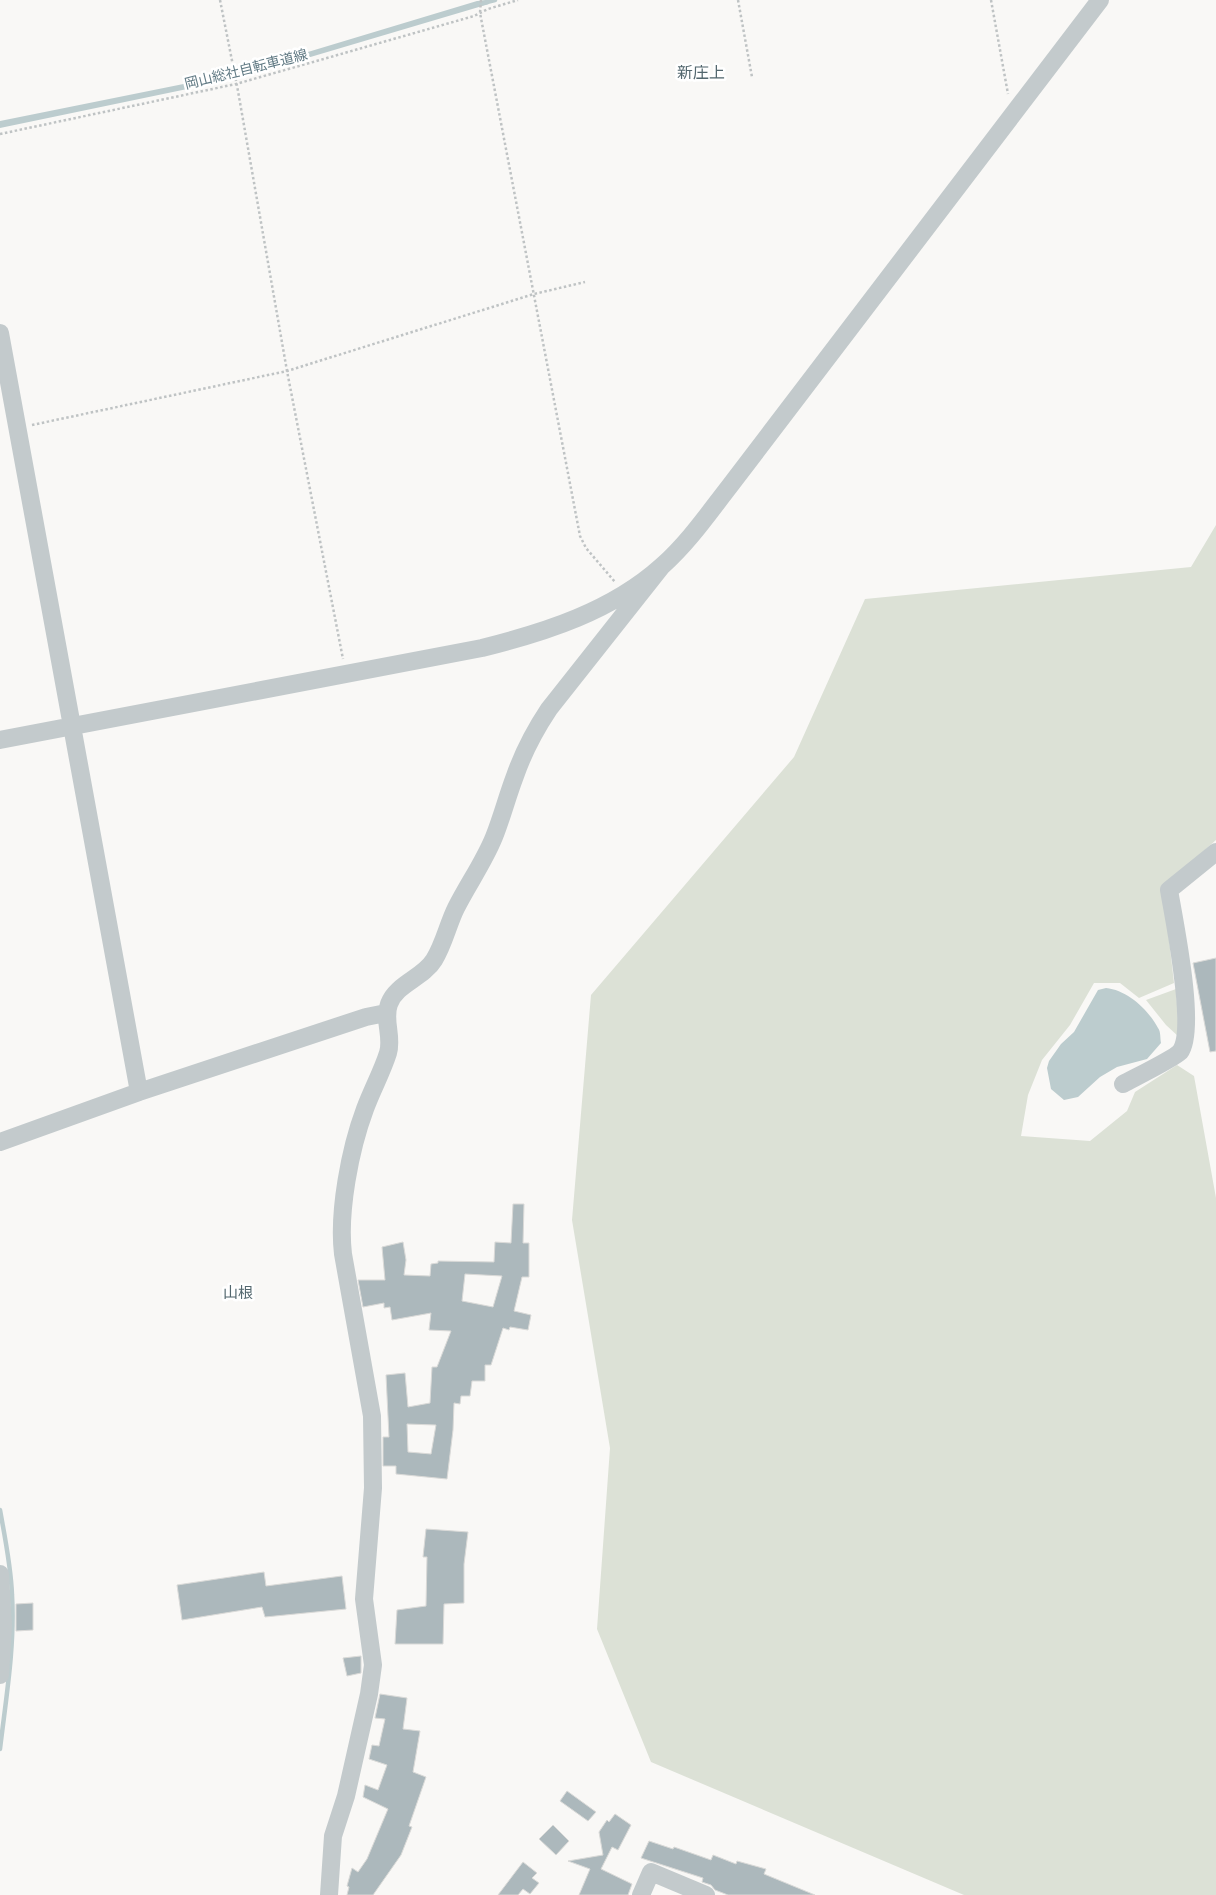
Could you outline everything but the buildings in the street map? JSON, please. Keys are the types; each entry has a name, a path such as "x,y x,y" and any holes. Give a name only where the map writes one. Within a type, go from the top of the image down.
{"street":[{"path":"329,1895 332,1836 346,1796 369,1694 373,1666 364,1599 374,1488 372,1416 342,1245 342,1214 356,1139 365,1108 388,1051 390,1040 386,1013 389,1002 402,988 425,972 434,960 456,909 493,839 522,758 539,724 662,566 729,487 1012,118 1100,0"},
{"path":"0,333 139,1092"},
{"path":"0,740 346,675 482,648 534,635 589,613 625,592 662,566"},
{"path":"1123,1084 1178,1054 1184,1044 1186,1000 1169,890 1216,852"},
{"path":"0,1142 139,1092 357,1020 386,1013"},
{"path":"0,1574 3,1626 0,1676"},
{"path":"641,1895 651,1872 706,1895"}],"path":[{"path":"220,0 287,371 346,675"},
{"path":"481,0 481,12 580,536 586,548 625,592"},
{"name":"岡山総社自転車道線","path":"0,134 236,83 474,16 518,0"},
{"path":"738,0 752,77"},
{"path":"991,0 1012,118"},
{"path":"17,428 287,371 534,294 585,282"}],"shaded area":[{"path":"488,0 489,4 240,78 0,128 0,121 238,73 477,1"},
{"path":"1216,525 1216,840 1163,887 1174,983 1139,998 1120,983 1094,983 1070,1025 1042,1060 1028,1095 1021,1136 1090,1141 1127,1111 1135,1092 1177,1065 1194,1076 1216,1198 1216,1895 964,1895 651,1762 597,1629 610,1448 572,1220 591,995 794,757 865,599 1191,567"},
{"path":"1106,988 1122,992 1149,1014 1159,1030 1161,1043 1147,1059 1117,1067 1100,1077 1078,1097 1064,1100 1051,1089 1047,1068 1049,1061 1061,1044 1074,1032 1098,990"},
{"path":"1176,989 1179,1037 1166,1025 1146,1000"}],"waterway":[{"path":"483,3 495,0"},
{"path":"0,1510 8,1552 13,1614 9,1672 0,1749"}],"district":[{"name":"新庄上","path":"701,72"},
{"name":"山根","path":"238,1293"}]}
